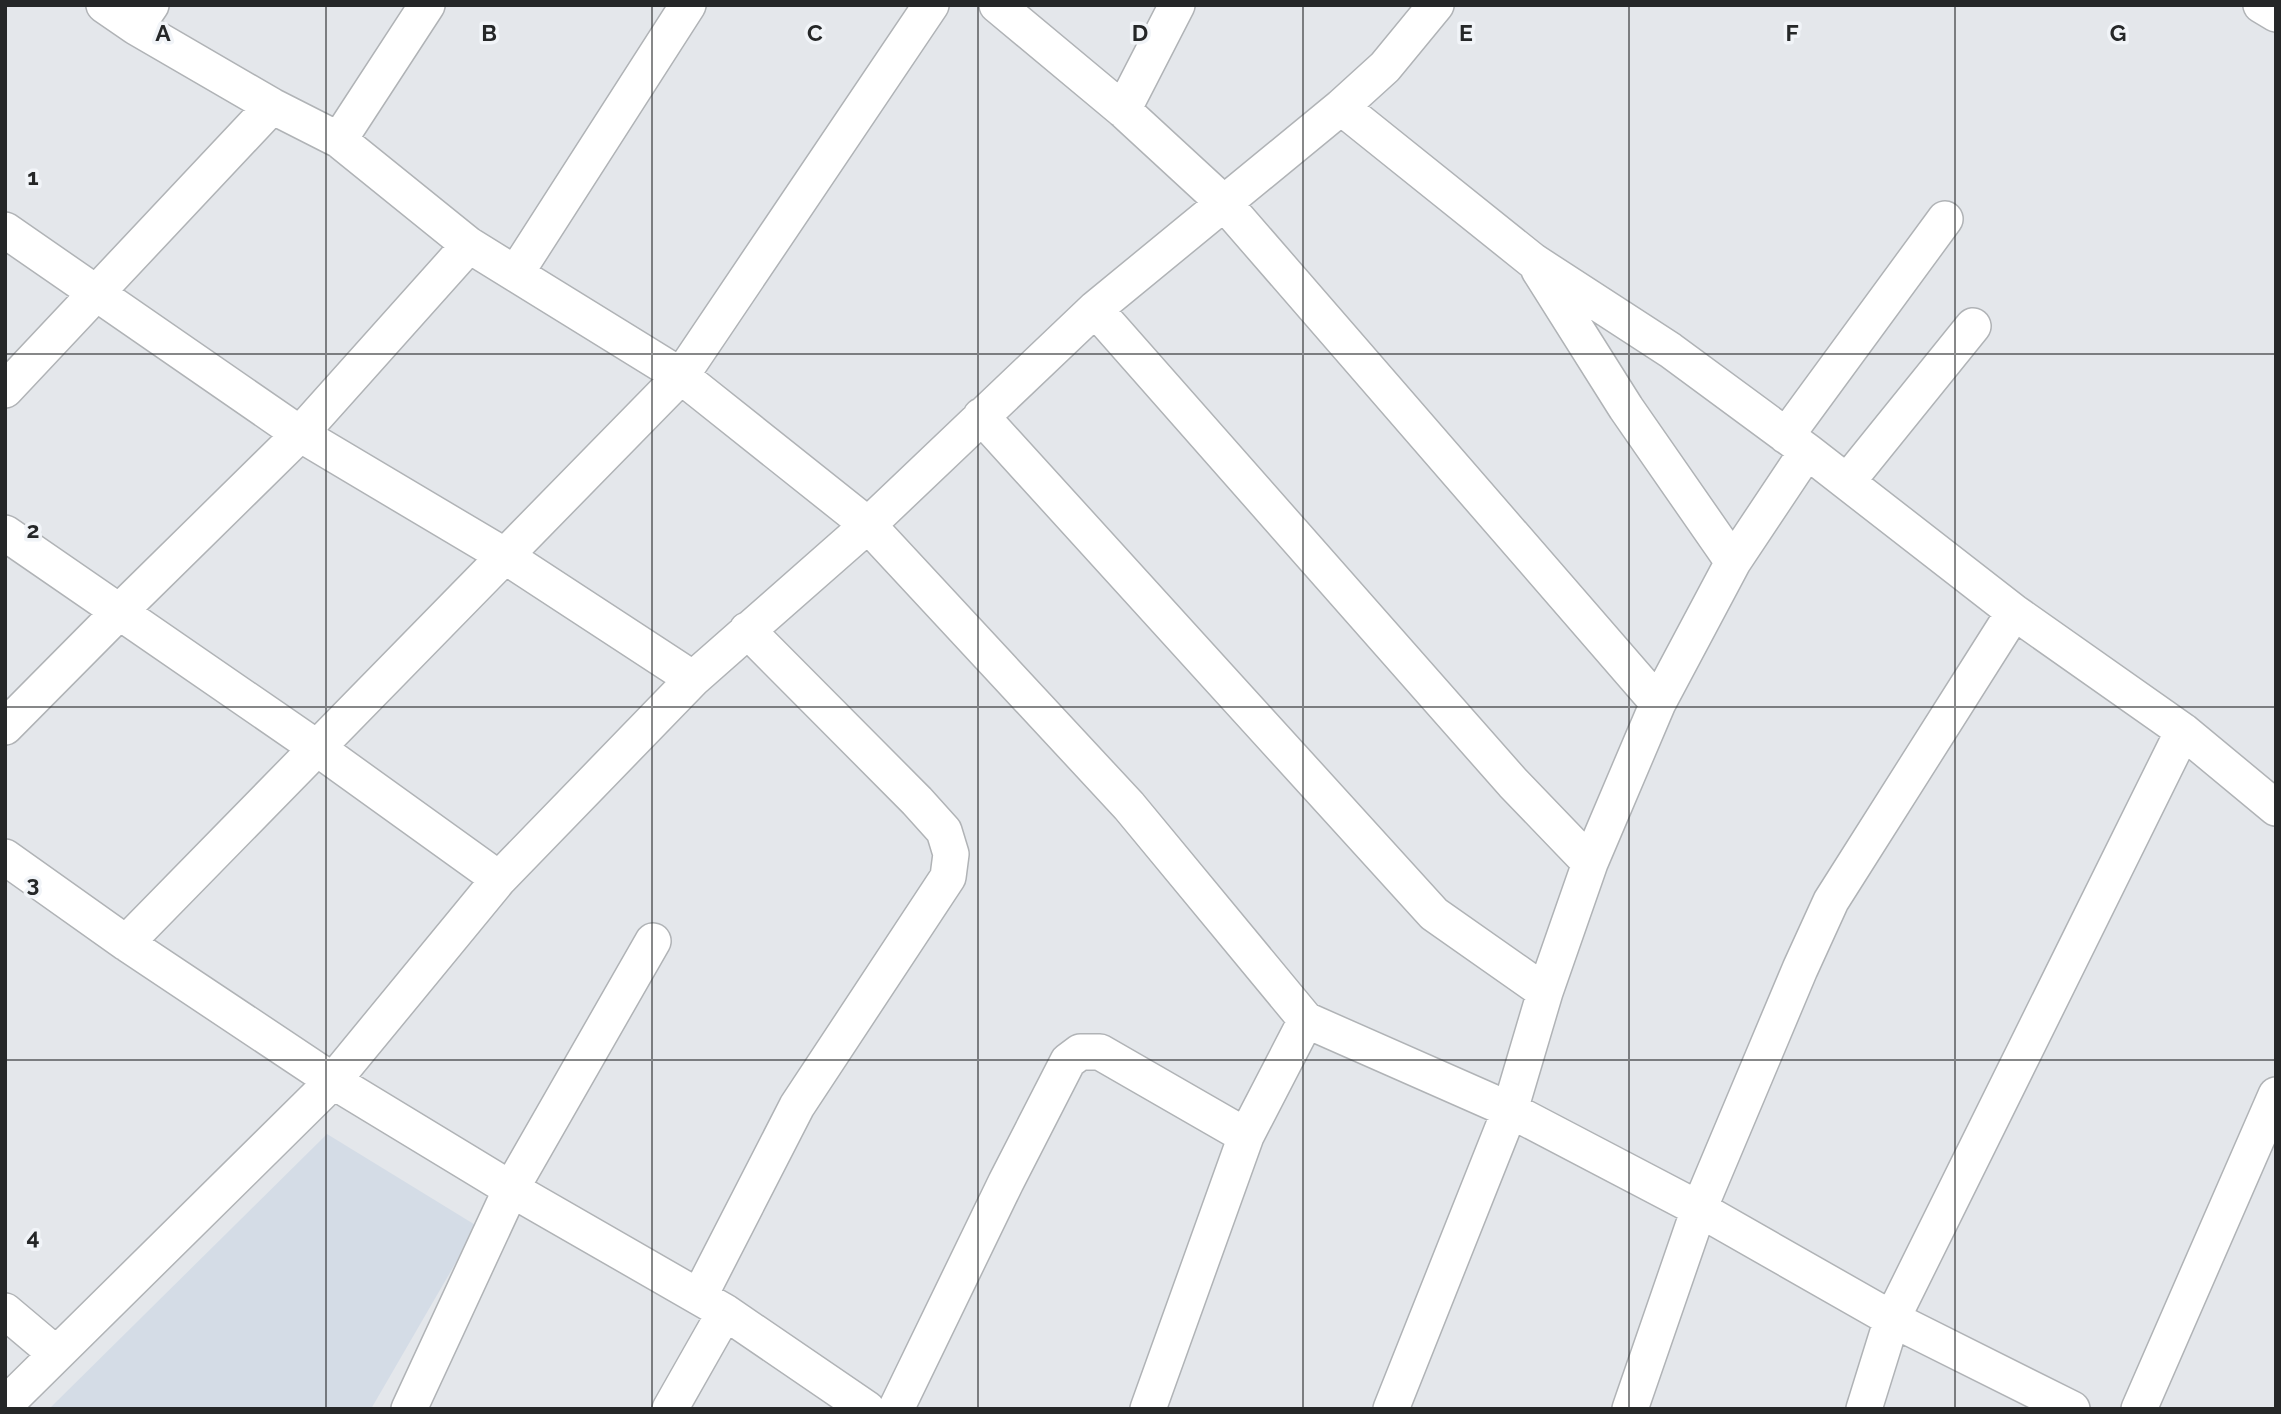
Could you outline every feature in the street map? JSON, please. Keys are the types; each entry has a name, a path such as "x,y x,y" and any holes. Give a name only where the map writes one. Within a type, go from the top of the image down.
{"street":[{"path":"104,5 144,16 272,106 339,140 469,245 681,376 868,525 1129,806 1306,1020 1510,1110 1699,1209 1892,1319 2072,1409"},
{"path":"339,140 427,5"},
{"path":"516,273 688,5"},
{"path":"126,943 681,376 931,5"},
{"path":"997,5 1123,110 1225,204 1658,703"},
{"path":"1123,110 1177,5"},
{"path":"5,1405 333,1081 499,879 693,679 868,525 1095,309 1341,107 1385,66 1436,5"},
{"path":"2261,5 2276,14"},
{"path":"5,390 272,106"},
{"path":"1341,107 1533,261 1670,350 1847,482 2014,612 2183,731 2276,807"},
{"path":"1391,1409 1510,1110 1545,992 1590,863 1658,703 1796,444 1945,219"},
{"path":"5,230 300,434 505,556 693,679"},
{"path":"5,727 300,434 469,245"},
{"path":"1533,261 1626,408 1733,562"},
{"path":"1095,309 1513,783 1590,863"},
{"path":"1847,482 1973,326"},
{"path":"981,416 1434,914 1545,992"},
{"path":"5,533 317,748 499,879"},
{"path":"1630,1409 1699,1209 1800,969 1832,901 2014,612"},
{"path":"670,1409 797,1106 948,877 951,854 944,831 917,801 747,630"},
{"path":"1864,1409 1892,1319 2183,731"},
{"path":"5,857 126,943 333,1081 511,1189 712,1305 867,1409"},
{"path":"409,1409 511,1189 653,941"},
{"path":"1148,1409 1246,1136 1306,1020"},
{"path":"897,1409 1006,1182 1068,1061 1074,1056 1080,1052 1100,1052 1246,1136"},
{"path":"2139,1409 2276,1096"},
{"path":"5,1311 56,1354"}],"shaded area":[{"path":"327,1134 477,1226 371,1409 49,1409"}]}
